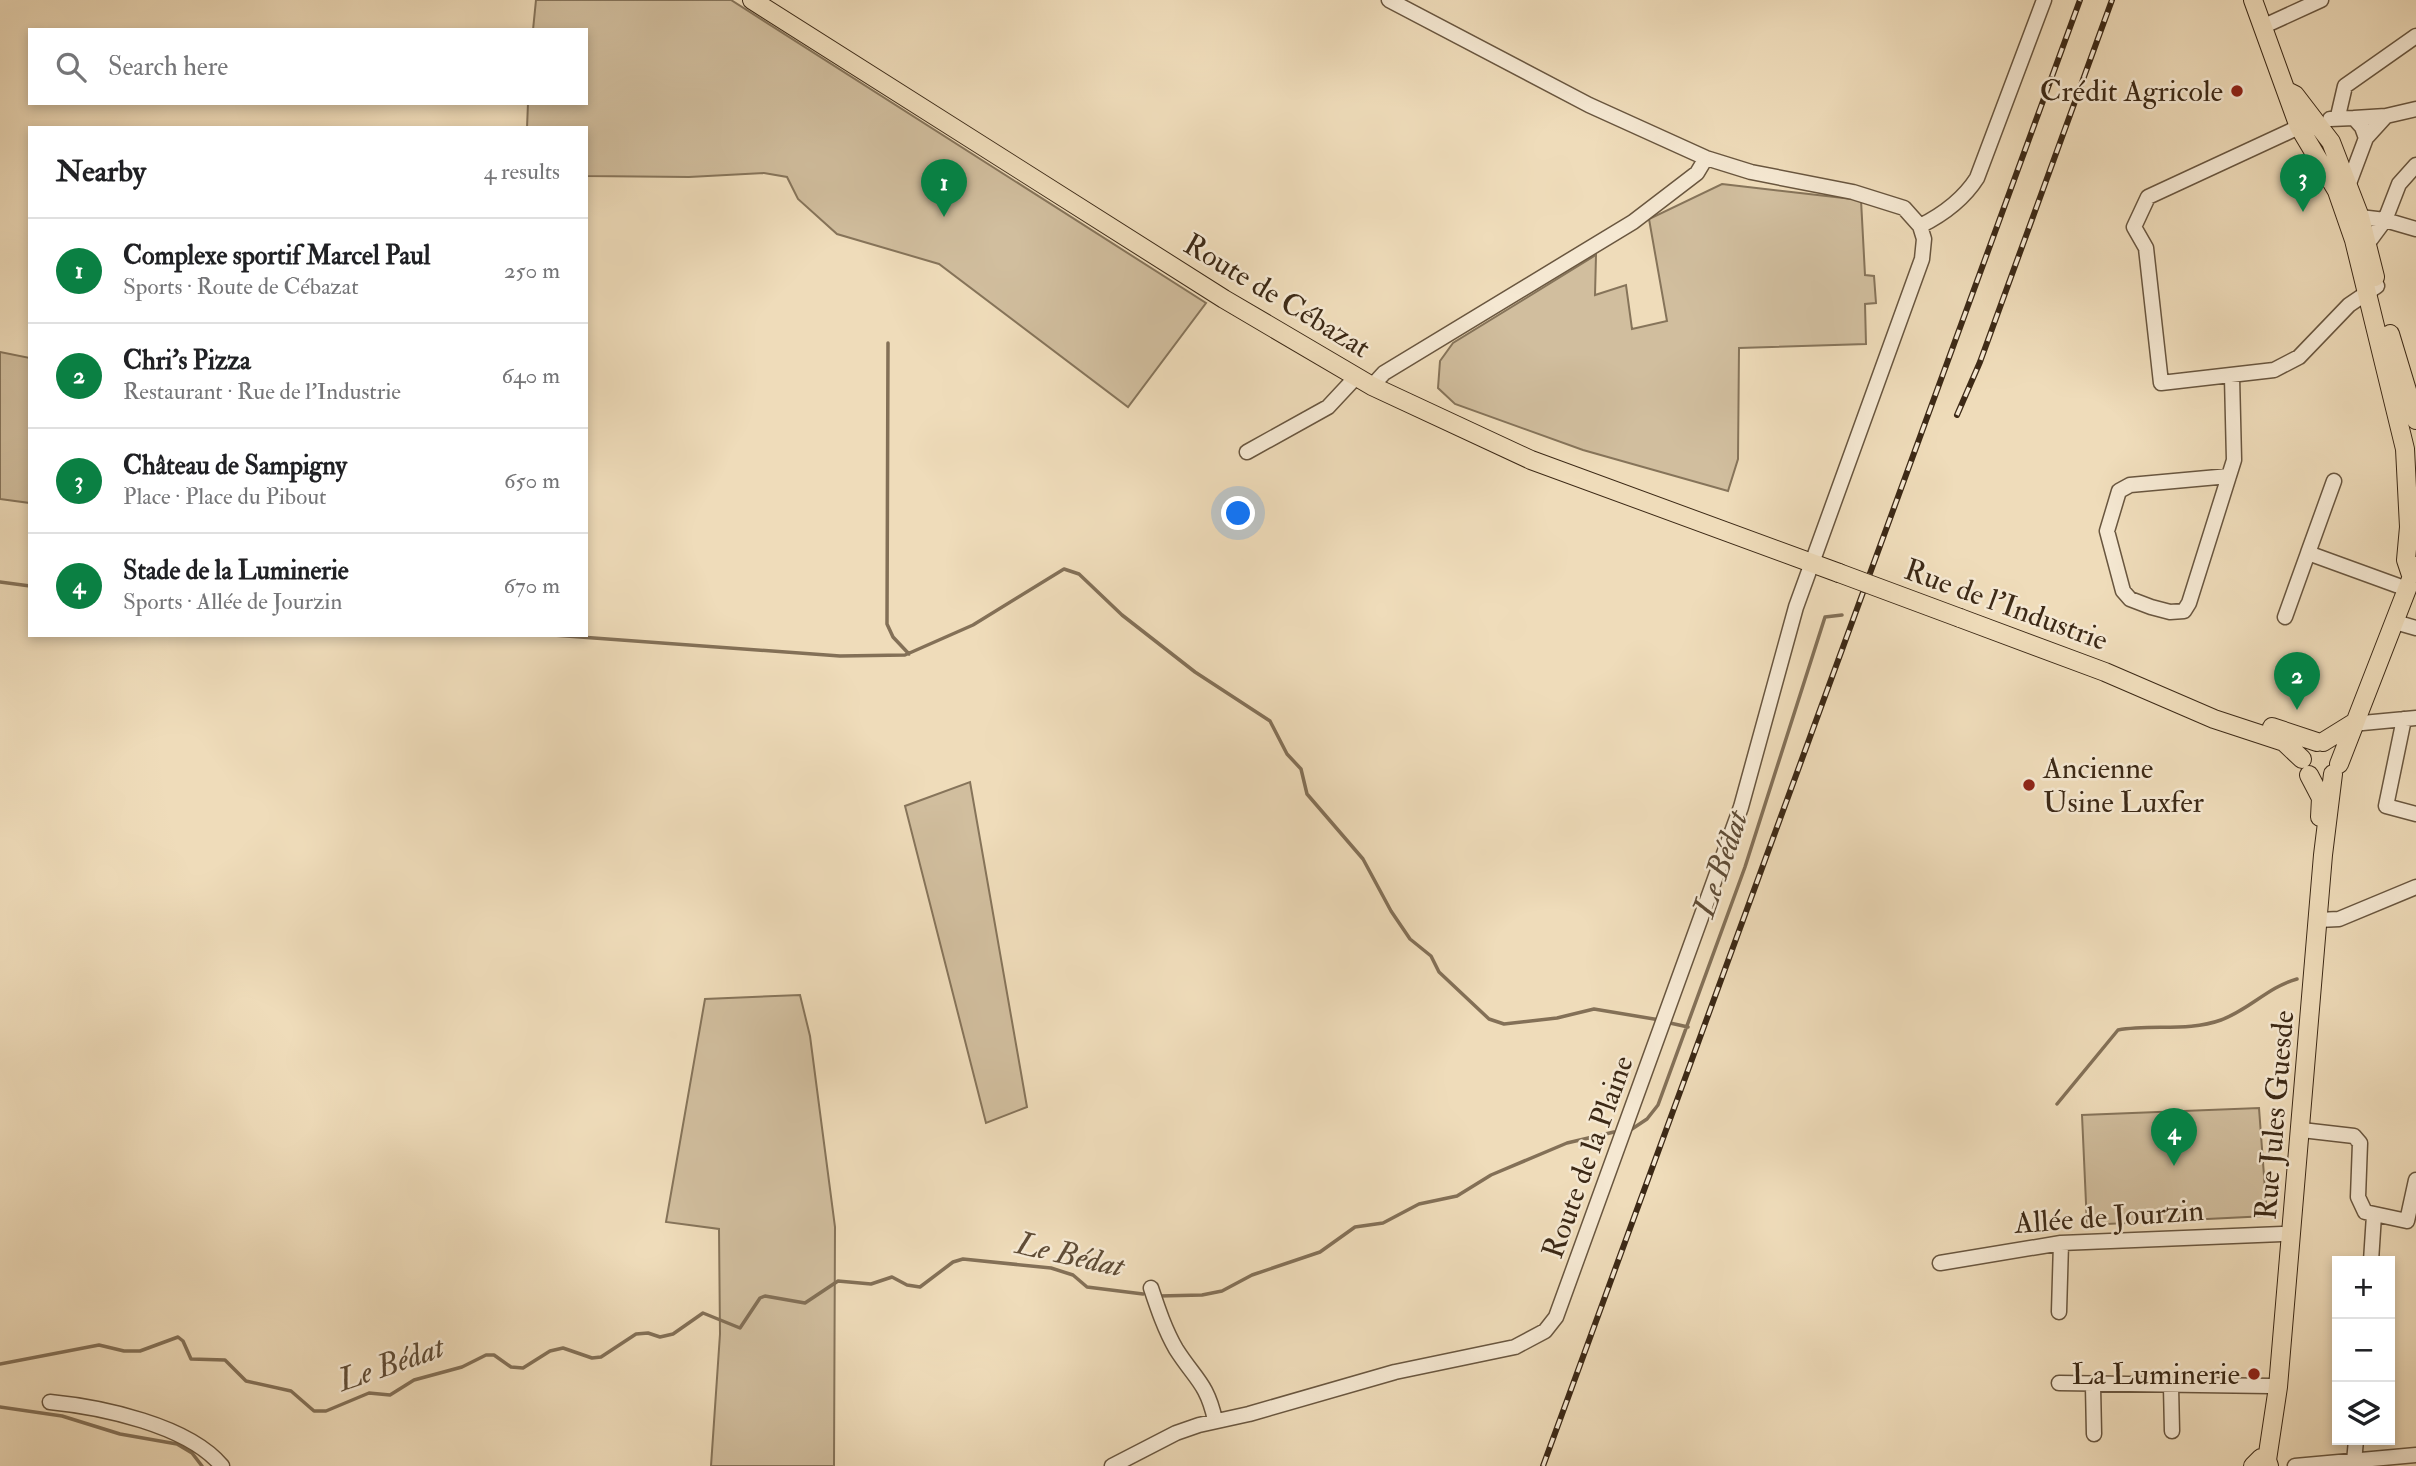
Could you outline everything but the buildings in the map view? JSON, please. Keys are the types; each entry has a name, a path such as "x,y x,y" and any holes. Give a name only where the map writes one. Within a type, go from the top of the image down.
{"main road":[{"name":"Route de Cébazat","path":"752,0 1224,299 1364,382 1531,460 1811,563"},
{"path":"2253,0 2304,134 2351,204 2368,243 2373,289 2416,420"},
{"path":"2287,91 2295,95 2349,163 2351,204 2411,443 2412,471 2406,560 2412,576"},
{"name":"Rue de l'Industrie","path":"1811,563 2181,703 2214,719 2284,742 2306,767"},
{"name":"Rue Jules Guesde","path":"2262,1463 2278,1387 2318,920 2336,769 2347,747 2352,724 2412,576"},
{"name":"Rue de l'Industrie","path":"2181,703 2224,712 2320,742"},
{"path":"2320,742 2334,747 2336,769 2321,779 2306,767 2306,748 2352,724"},
{"name":"Rue Jules Guesde","path":"2262,1463 2305,994 2314,854 2321,804 2318,790 2306,767"}],"street":[{"path":"1389,0 1589,105 1706,158 1751,172 1879,199 1904,208 1920,226 1942,215 1970,189 1977,178 2044,0"},
{"path":"2262,27 2322,0"},
{"path":"2338,116 2345,86 2416,36"},
{"path":"2373,289 2348,305 2299,357 2274,370 2232,377 2161,383 2146,248 2134,227 2148,197 2304,134 2318,123 2338,116 2386,116 2416,110"},
{"path":"2321,163 2349,163 2366,138 2386,116"},
{"path":"2354,118 2366,138"},
{"path":"1247,452 1328,407 1364,382 1384,373 1633,222 1697,173 1706,158"},
{"path":"2368,243 2385,220 2399,184 2416,164"},
{"path":"2351,204 2385,220 2416,229"},
{"name":"Route de la Plaine","path":"1112,1466 1176,1433 1215,1420 1395,1371 1515,1346 1545,1331 1556,1317 1741,807 1766,712 1811,563 1922,259 1924,239 1920,226"},
{"path":"2229,476 2130,485 2119,491 2106,531 2123,591 2130,599 2170,612 2184,611 2229,476 2235,440 2232,377"},
{"path":"2285,617 2334,481"},
{"path":"2308,553 2412,576"},
{"path":"2395,622 2416,628"},
{"path":"2352,724 2410,719 2386,806 2416,814"},
{"path":"2318,920 2339,919 2416,887"},
{"path":"2302,1130 2354,1136 2360,1143 2360,1206 2365,1212 2407,1221 2416,1180"},
{"path":"2371,1256 2374,1215"},
{"name":"Allée de Jourzin","path":"1940,1263 2060,1244 2282,1234"},
{"path":"2059,1312 2060,1244"},
{"path":"1152,1288 1172,1342 1205,1385 1215,1420"},
{"path":"2059,1383 2093,1386 2270,1386"},
{"path":"2093,1386 2094,1434"},
{"path":"2171,1386 2172,1431"},
{"path":"50,1402 97,1406 117,1412 202,1446 222,1466"},
{"path":"2354,1462 2356,1445"},
{"path":"2295,1466 2416,1455"}],"shaded area":[{"path":"536,0 731,0 1206,303 1128,407 939,264 837,234 798,199 787,177 764,173 689,177 588,176 588,126 527,126 528,105 588,105 588,28 533,28"},
{"path":"1722,184 1861,200 1865,275 1874,276 1876,303 1865,304 1866,344 1739,348 1738,459 1728,491 1583,450 1455,404 1438,388 1440,361 1453,343 1596,255 1595,295 1626,285 1632,329 1667,321 1649,219"},
{"path":"0,352 28,358 28,503 0,499"},
{"path":"970,782 1027,1107 986,1123 905,806"},
{"path":"800,995 810,1036 835,1227 834,1466 711,1466 720,1334 719,1229 666,1222 705,999"},
{"path":"2259,1108 2267,1216 2087,1225 2082,1115"}],"waterway":[{"path":"888,343 887,624 893,637 909,654"},
{"path":"580,637 840,656 905,655 973,625 1064,569 1079,574 1122,615 1195,672 1270,721 1287,754 1301,769 1307,794 1363,859 1391,911 1410,939 1431,956 1439,972 1489,1019 1504,1024 1557,1018 1594,1009 1660,1020"},
{"path":"0,582 28,586"},
{"name":"Le Bédat","path":"1632,1129 1647,1119 1658,1105 1745,867 1825,617 1842,615"},
{"path":"2057,1104 2118,1030 2208,1024 2231,1016 2277,987 2297,979"},
{"path":"1670,1023 1688,1027"},
{"name":"Le Bédat","path":"1159,1296 1202,1295 1222,1291 1252,1275 1320,1252 1355,1227 1383,1223 1419,1204 1457,1196 1491,1175 1567,1143 1614,1132"},
{"name":"Le Bédat","path":"0,1364 99,1345 124,1351 140,1351 178,1337 183,1341 191,1359 225,1360 246,1381 291,1391 314,1411 326,1411 369,1393 390,1395 414,1380 462,1367 486,1355 494,1355 511,1367 523,1368 550,1351 563,1348 592,1358 601,1357 636,1334 648,1333 660,1337 673,1334 703,1313 740,1328 760,1298 765,1296 805,1303 838,1281 871,1284 892,1277 907,1285 920,1287 953,1262 963,1259 1051,1268 1073,1275 1087,1287 1143,1294"},
{"path":"0,1407 62,1416 120,1434 177,1444 192,1453 202,1466"}],"railway":[{"path":"1543,1466 2080,0"},
{"path":"1957,415 1980,362 2112,0"}],"place":[{"name":"Crédit Agricole","path":"2237,91"},
{"name":"Château de Sampigny","path":"2303,212"},
{"name":"Complexe sportif Marcel Paul","path":"944,217"},
{"name":"Chri's Pizza","path":"2297,710"},
{"name":"Ancienne Usine Luxfer","path":"2029,785"},
{"name":"Stade de la Luminerie","path":"2174,1166"},
{"name":"La Luminerie","path":"2254,1374"}]}
